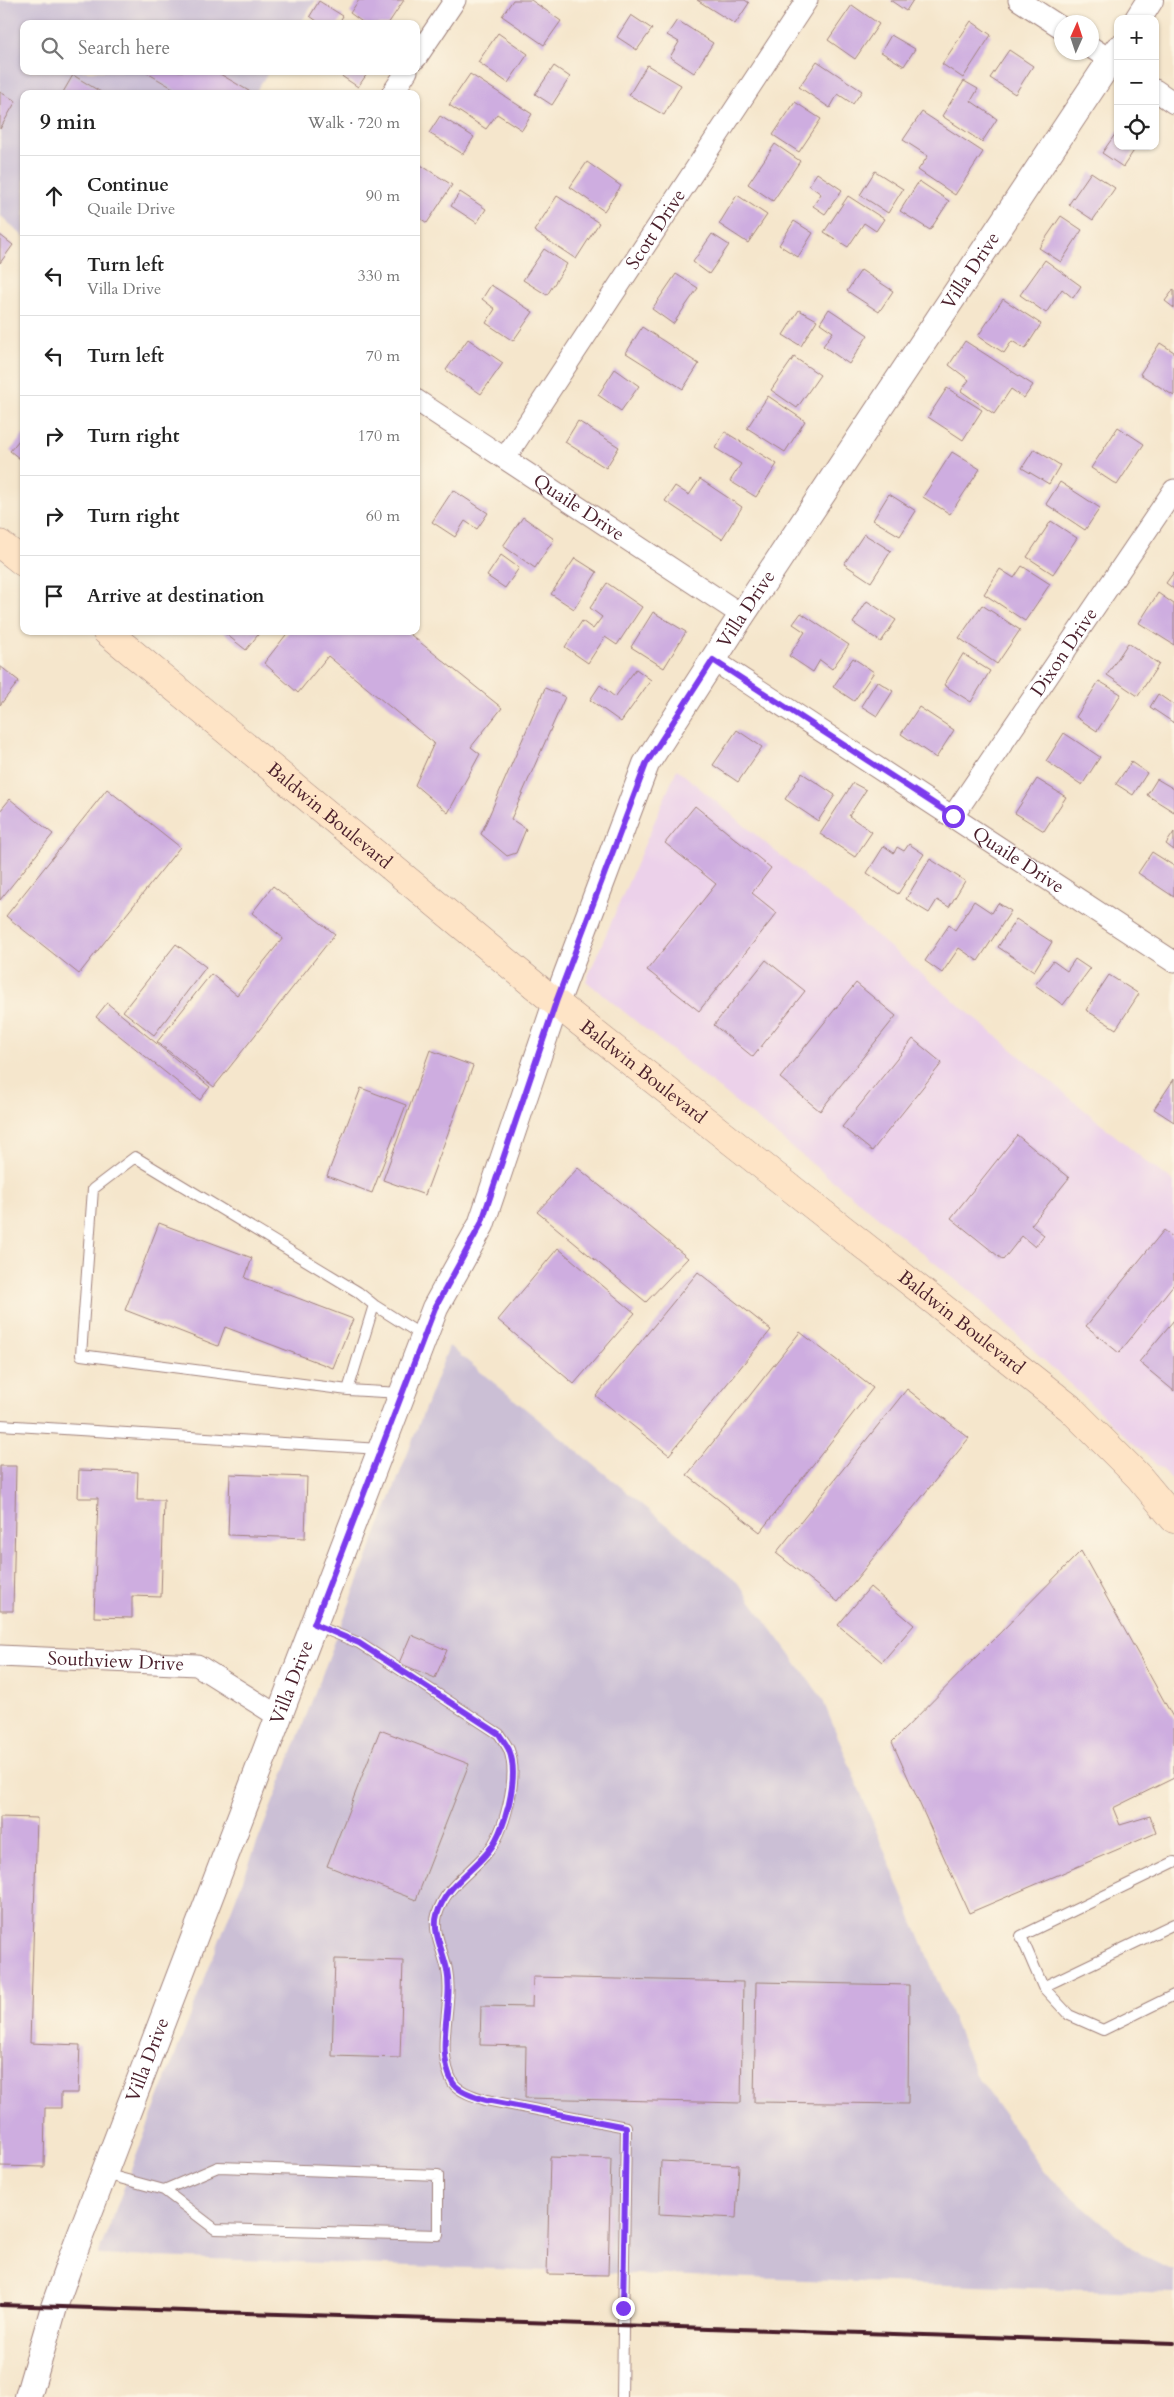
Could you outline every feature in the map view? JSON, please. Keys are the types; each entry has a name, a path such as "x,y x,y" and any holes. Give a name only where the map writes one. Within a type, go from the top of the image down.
{"main road":[{"path":"0,544 20,560"},
{"name":"Baldwin Boulevard","path":"111,635 556,1002 1070,1408 1139,1477 1174,1520"}],"street":[{"path":"420,52 455,0"},
{"name":"Scott Drive","path":"504,458 807,0"},
{"path":"1019,0 1054,23"},
{"path":"1141,15 1150,0"},
{"name":"Villa Drive","path":"28,2397 54,2306 424,1336 435,1308 481,1224 556,1002 646,764 1109,56"},
{"path":"395,90 404,75"},
{"path":"1159,93 1174,103"},
{"name":"Quaile Drive","path":"420,403 742,615"},
{"name":"Dixon Drive","path":"953,816 1174,490"},
{"name":"Quaile Drive","path":"713,660 1174,962"},
{"name":"Southview Drive","path":"0,1656 197,1665 278,1716"}],"lane":[{"path":"402,1393 348,1390 82,1355 93,1189 136,1157 358,1292 374,1306 424,1336"},
{"path":"348,1390 374,1306"},
{"path":"0,1425 381,1449"},
{"path":"314,1624 359,1643 450,1702 499,1734 509,1751 512,1772 508,1805 498,1838 486,1854 446,1894 436,1916 437,1931 448,1972 446,2063 454,2084 471,2095 486,2100 626,2127 622,2397"},
{"path":"1174,1862 1021,1936 1043,1987 1069,2015 1103,2030 1174,1994"},
{"path":"1043,1987 1174,1924"},
{"path":"104,2174 164,2190 215,2229 438,2235 438,2175 218,2167 164,2190"}],"shaded area":[{"path":"0,0 316,0 303,20 20,20 20,75 266,75 257,90 20,90 20,233 0,215"},
{"path":"677,769 1143,1159 1174,1182 1174,1481 973,1294 586,981"},
{"path":"449,1346 737,1582 822,1698 975,2073 1044,2172 1140,2255 1174,2271 1174,2293 98,2255"}],"building":[{"path":"359,0 404,0 391,20 360,20 350,13"},
{"path":"513,0 531,0 561,21 544,45 502,16"},
{"path":"697,0 745,0 749,3 735,24"},
{"path":"890,0 913,0 906,11"},
{"path":"319,1 343,16 340,20 316,20 310,16"},
{"path":"852,5 879,24 855,59 828,40"},
{"path":"631,15 652,29 637,50 617,37"},
{"path":"677,20 713,43 694,73 670,57 679,42 667,35"},
{"path":"971,21 991,35 963,78 942,64"},
{"path":"498,33 528,54 508,83 478,62"},
{"path":"891,35 915,49 904,66 881,52"},
{"path":"1009,50 1033,66 1015,94 990,78"},
{"path":"817,61 862,91 853,104 838,94 830,108 799,87"},
{"path":"647,65 681,85 664,115 629,95"},
{"path":"554,66 570,77 552,105 535,94"},
{"path":"470,74 532,114 522,130 497,114 486,129 449,105"},
{"path":"73,75 97,90 64,90"},
{"path":"150,75 222,75 247,90 176,90"},
{"path":"340,75 366,75 358,87"},
{"path":"964,81 978,89 971,101 997,119 982,142 942,116"},
{"path":"0,92 16,101 0,129"},
{"path":"795,102 821,119 799,152 773,135"},
{"path":"922,112 983,152 955,195 918,170 928,156 903,140"},
{"path":"440,116 474,137 463,154 429,133"},
{"path":"1114,136 1114,150 1134,150 1123,167 1102,153"},
{"path":"775,144 800,161 773,201 748,184"},
{"path":"587,162 621,186 604,211 570,187"},
{"path":"420,165 452,185 427,223 420,218"},
{"path":"875,171 903,189 888,213 860,195"},
{"path":"1091,172 1115,188 1093,220 1069,204"},
{"path":"817,173 842,190 825,214 813,206 821,194 809,185"},
{"path":"919,181 949,201 930,230 900,211"},
{"path":"460,192 486,209 477,223 451,206"},
{"path":"737,195 767,215 748,243 719,224"},
{"path":"557,196 599,223 576,259 534,231"},
{"path":"848,196 884,219 876,231 864,223 848,247 824,232"},
{"path":"1061,216 1082,230 1061,262 1039,248"},
{"path":"794,221 813,233 798,257 779,245"},
{"path":"712,234 729,245 709,274 693,262"},
{"path":"0,235 13,245 0,263"},
{"path":"544,249 567,264 547,295 523,280"},
{"path":"1045,260 1081,286 1073,298 1062,289 1046,313 1020,295"},
{"path":"861,270 893,291 879,312 847,291"},
{"path":"676,274 698,288 673,324 652,309"},
{"path":"491,285 533,312 513,341 486,323 495,309 482,299"},
{"path":"1174,289 1174,308 1165,301"},
{"path":"1003,299 1041,324 1025,349 1012,341 1004,353 978,336"},
{"path":"829,309 868,335 849,364 823,346 833,332 820,323"},
{"path":"799,310 817,320 801,346 783,335"},
{"path":"642,327 699,364 683,389 626,353"},
{"path":"468,339 503,363 481,394 446,370"},
{"path":"965,341 1033,385 1024,398 1011,389 994,414 961,391 969,380 949,365"},
{"path":"1160,343 1174,352 1174,396 1140,374"},
{"path":"794,357 820,375 797,408 771,390"},
{"path":"615,369 639,386 621,411 598,395"},
{"path":"947,388 982,410 963,440 928,417"},
{"path":"768,396 805,421 785,452 747,428"},
{"path":"578,421 619,447 606,468 565,442"},
{"path":"1118,427 1144,444 1117,485 1091,468"},
{"path":"725,432 777,464 756,497 730,481 741,464 715,448"},
{"path":"20,439 20,459 10,451"},
{"path":"1034,449 1060,465 1049,484 1022,468"},
{"path":"952,452 980,469 950,514 923,497"},
{"path":"700,479 742,507 722,539 665,501 675,486 689,495"},
{"path":"1060,482 1100,508 1085,530 1046,504"},
{"path":"453,490 488,513 477,529 465,521 455,537 432,522"},
{"path":"889,494 916,511 900,536 873,520"},
{"path":"523,517 554,539 535,568 503,546"},
{"path":"1051,521 1077,538 1053,574 1027,557"},
{"path":"864,534 891,551 871,582 844,564"},
{"path":"501,555 519,568 505,588 487,576"},
{"path":"575,558 597,572 574,609 551,594"},
{"path":"1022,566 1050,584 1025,621 984,594 1000,569 1014,578"},
{"path":"1174,572 1174,589 1166,583"},
{"path":"607,583 642,607 617,645 605,637 588,663 565,647 582,621 593,629 602,617 590,608"},
{"path":"1158,593 1174,604 1174,645 1139,623"},
{"path":"867,601 896,620 881,642 853,623"},
{"path":"982,605 1020,630 997,664 959,638"},
{"path":"653,612 686,632 664,668 631,647"},
{"path":"801,613 849,645 832,669 820,660 813,672 789,656 805,632 793,624"},
{"path":"227,635 258,635 246,650"},
{"path":"286,635 411,635 502,708 471,747 480,754 448,813 415,785 434,743 328,656 298,693 264,663"},
{"path":"1128,643 1159,664 1138,696 1107,675"},
{"path":"963,654 990,671 971,702 944,685"},
{"path":"853,658 874,672 854,701 833,687"},
{"path":"0,666 19,681 0,705"},
{"path":"636,669 651,680 621,722 590,700 600,685 615,697"},
{"path":"877,681 893,691 877,716 861,706"},
{"path":"1099,681 1121,694 1097,731 1076,717"},
{"path":"545,688 565,697 511,819 526,829 516,853 507,856 481,834"},
{"path":"1158,694 1174,705 1174,723 1150,707"},
{"path":"919,707 954,730 936,758 901,734"},
{"path":"737,730 762,747 738,782 713,765"},
{"path":"1064,733 1100,757 1082,785 1046,761"},
{"path":"1131,762 1147,773 1133,795 1116,784"},
{"path":"802,773 835,795 818,821 785,799"},
{"path":"1037,779 1066,797 1044,831 1015,813"},
{"path":"1157,779 1174,789 1174,812 1147,795"},
{"path":"853,783 866,790 849,816 872,832 855,857 820,834"},
{"path":"107,789 180,847 79,974 6,916"},
{"path":"10,799 53,834 0,900 0,811"},
{"path":"695,806 771,868 752,893 777,913 699,1011 647,970 716,884 665,843"},
{"path":"1174,832 1174,850 1166,844"},
{"path":"909,844 924,854 898,894 867,873 884,846 894,853 897,847 904,851"},
{"path":"1152,852 1174,866 1174,897 1138,873"},
{"path":"930,859 965,881 949,907 937,900 929,913 906,899"},
{"path":"273,886 335,934 214,1087 157,1042 211,974 237,995 283,938 252,913"},
{"path":"974,901 992,913 998,903 1011,911 978,961 959,948 942,973 925,961 949,925 955,930"},
{"path":"1016,919 1052,942 1034,971 998,947"},
{"path":"176,944 206,967 154,1035 123,1011"},
{"path":"1075,959 1090,969 1063,1005 1035,985 1053,961 1067,971"},
{"path":"766,960 805,991 753,1057 714,1025"},
{"path":"1109,975 1139,994 1116,1029 1086,1010"},
{"path":"856,983 896,1016 820,1111 780,1078"},
{"path":"107,1003 210,1087 200,1100 96,1017"},
{"path":"913,1039 942,1063 872,1151 842,1127"},
{"path":"430,1050 473,1066 425,1195 383,1180"},
{"path":"1174,1079 1174,1122 1154,1109"},
{"path":"361,1088 406,1105 372,1193 327,1176"},
{"path":"1017,1135 1069,1178 1031,1225 1044,1235 1035,1247 1022,1236 1003,1260 951,1218"},
{"path":"578,1168 688,1258 646,1302 537,1212"},
{"path":"159,1223 252,1258 245,1278 353,1319 333,1368 225,1327 218,1346 125,1310"},
{"path":"1164,1230 1174,1238 1174,1284 1119,1353 1086,1326"},
{"path":"558,1248 635,1313 574,1384 498,1320"},
{"path":"698,1272 771,1330 669,1455 596,1396"},
{"path":"1174,1320 1174,1391 1139,1362"},
{"path":"800,1332 873,1388 760,1532 687,1475"},
{"path":"907,1389 969,1438 838,1602 776,1553"},
{"path":"0,1466 16,1466 13,1611 0,1611"},
{"path":"79,1470 138,1472 137,1500 164,1500 161,1597 132,1596 132,1618 94,1617 98,1498 78,1498"},
{"path":"230,1474 307,1477 305,1538 228,1535"},
{"path":"1081,1551 1174,1719 1174,1778 1113,1808 1120,1825 1150,1816 1156,1833 969,1913 892,1742"},
{"path":"870,1587 914,1625 882,1662 838,1625"},
{"path":"411,1635 447,1650 435,1678 399,1663"},
{"path":"380,1730 469,1764 416,1900 327,1866"},
{"path":"0,1817 37,1818 30,2043 80,2045 78,2093 61,2093 61,2108 45,2108 44,2167 0,2166"},
{"path":"335,1959 403,1961 400,2058 332,2056"},
{"path":"533,1977 743,1982 741,2103 525,2098 526,2046 480,2045 481,2006 532,2007"},
{"path":"756,1982 909,1985 908,2104 754,2102"},
{"path":"550,2157 611,2159 608,2275 547,2274"},
{"path":"661,2161 739,2165 736,2218 659,2214"}],"railway":[{"path":"0,2305 1174,2343"}],"route":[{"path":"623,2308 626,2127 486,2100 471,2095 454,2084 446,2063 448,1972 437,1931 436,1916 446,1894 486,1854 498,1838 508,1805 512,1772 509,1751 499,1734 359,1643 314,1624 435,1308 481,1224 556,1002 646,764 713,660 953,816"}]}
